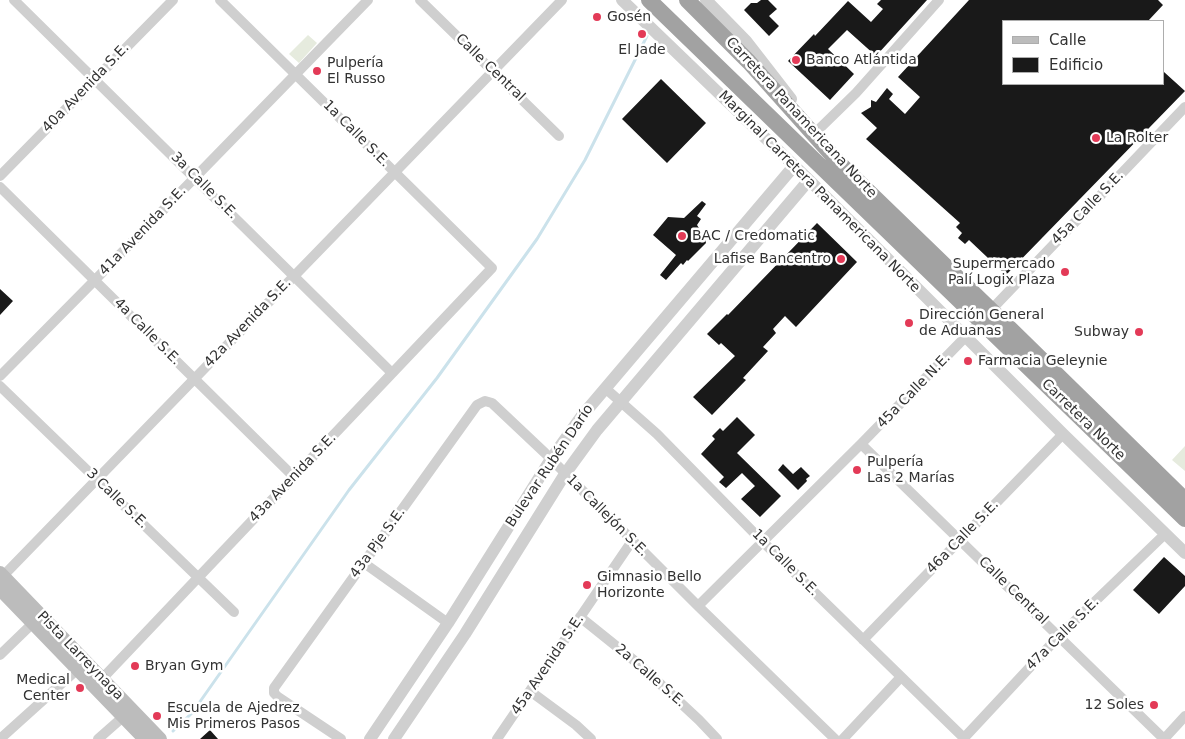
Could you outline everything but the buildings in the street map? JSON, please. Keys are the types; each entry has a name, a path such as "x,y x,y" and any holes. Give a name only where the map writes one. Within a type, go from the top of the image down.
{"highway":[{"name":"Carretera Panamericana Norte","path":"649,0 986,315"},
{"name":"Carretera Panamericana Norte","path":"697,3 840,165 986,315"},
{"name":"Carretera Norte","path":"986,315 1185,500"},
{"name":"Carretera Norte","path":"986,315 1185,519"}],"main road":[{"name":"Pista Larreynaga","path":"1,579 33,623 82,666"},
{"name":"Pista Larreynaga","path":"1,579 98,683 160,739"},
{"name":"Pista Larreynaga","path":"98,683 123,717 145,739"}],"street":[{"name":"3a Calle S.E.","path":"14,0 392,373"},
{"name":"40a Avenida S.E.","path":"0,176 173,0"},
{"name":"1a Calle S.E.","path":"220,0 492,268"},
{"name":"41a Avenida S.E.","path":"0,376 368,0"},
{"name":"Calle Central","path":"420,0 559,136"},
{"name":"42a Avenida S.E.","path":"1,579 562,0"},
{"name":"Marginal Carretera Panamericana Norte","path":"622,0 809,180 1185,553"},
{"path":"816,132 856,93 939,0"},
{"path":"697,3 753,48 840,165"},
{"name":"45a Calle S.E.","path":"966,337 1184,110"},
{"name":"Bulevar Rubén Darío","path":"370,739 448,623 551,459 580,417 794,166"},
{"name":"Bulevar Rubén Darío","path":"394,739 465,634 565,474 597,430 809,180"},
{"name":"4a Calle S.E.","path":"0,187 294,476"},
{"name":"43a Avenida S.E.","path":"98,683 492,268"},
{"name":"45a Calle N.E.","path":"862,444 966,337"},
{"name":"3 Calle S.E.","path":"0,386 234,612"},
{"name":"1a Calle S.E.","path":"606,388 656,434 763,542 965,739"},
{"name":"1a Callejón S.E.","path":"485,401 492,403 551,459 632,541 835,739"},
{"name":"43a Pje S.E.","path":"341,739 278,698 274,693 274,688 478,405 485,401"},
{"name":"46a Calle S.E.","path":"863,640 1063,434"},
{"name":"Calle Central","path":"862,444 1164,739"},
{"path":"698,606 862,444"},
{"name":"47a Calle S.E.","path":"965,739 1059,636 1165,534"},
{"name":"45a Avenida S.E.","path":"497,739 632,541"},
{"path":"364,563 448,623"},
{"name":"2a Calle S.E.","path":"580,617 641,666 717,739"},
{"path":"0,656 33,623"},
{"path":"0,739 82,666"},
{"path":"843,739 901,677"},
{"path":"530,691 576,725 591,739"},
{"path":"1164,739 1185,716"},
{"path":"98,739 123,717"}],"shaded area":[{"path":"308,35 317,43 299,63 289,54"},
{"path":"1185,446 1185,471 1172,460"}],"waterway":[{"path":"173,731 192,713 349,490 437,378 537,239 585,160 647,36"}],"place":[{"name":"Gosén","path":"597,17"},
{"name":"El Jade","path":"642,34"},
{"name":"Banco Atlántida","path":"796,60"},
{"name":"Pulpería El Russo","path":"317,71"},
{"name":"La Rolter","path":"1096,138"},
{"name":"BAC / Credomatic","path":"682,236"},
{"name":"Lafise Bancentro","path":"841,259"},
{"name":"Supermercado Palí Logix Plaza","path":"1065,272"},
{"name":"Dirección General de Aduanas","path":"909,323"},
{"name":"Subway","path":"1139,332"},
{"name":"Farmacia Geleynie","path":"968,361"},
{"name":"Pulpería Las 2 Marías","path":"857,470"},
{"name":"Gimnasio Bello Horizonte","path":"587,585"},
{"name":"Bryan Gym","path":"135,666"},
{"name":"Medical Center","path":"80,688"},
{"name":"12 Soles","path":"1154,705"},
{"name":"Escuela de Ajedrez Mis Primeros Pasos","path":"157,716"}]}
